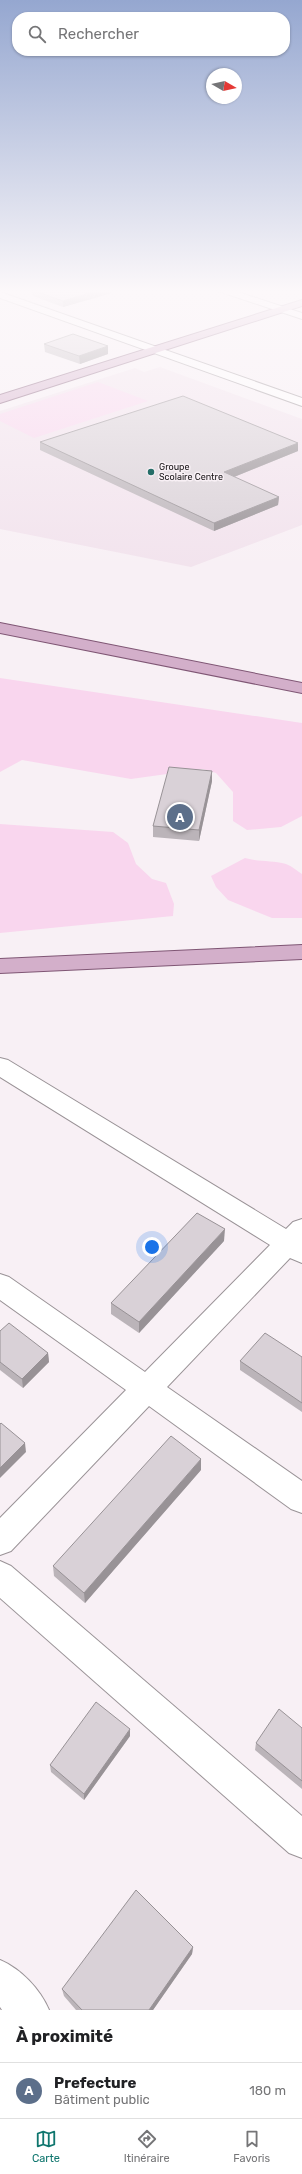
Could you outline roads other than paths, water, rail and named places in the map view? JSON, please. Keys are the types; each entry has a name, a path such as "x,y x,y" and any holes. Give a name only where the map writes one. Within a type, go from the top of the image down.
{"main road":[{"path":"0,399 52,383"},
{"path":"0,628 302,688"},
{"path":"0,966 302,952"}],"street":[{"path":"246,383 302,402"},
{"path":"0,1066 297,1242 148,1388 0,1540"},
{"path":"0,1285 148,1388 302,1499"},
{"path":"0,1577 302,1840"},
{"path":"0,1979 29,2010"}],"place":[{"name":"Groupe Scolaire Centre","path":"151,472"},
{"name":"Prefecture","path":"180,817"}]}
